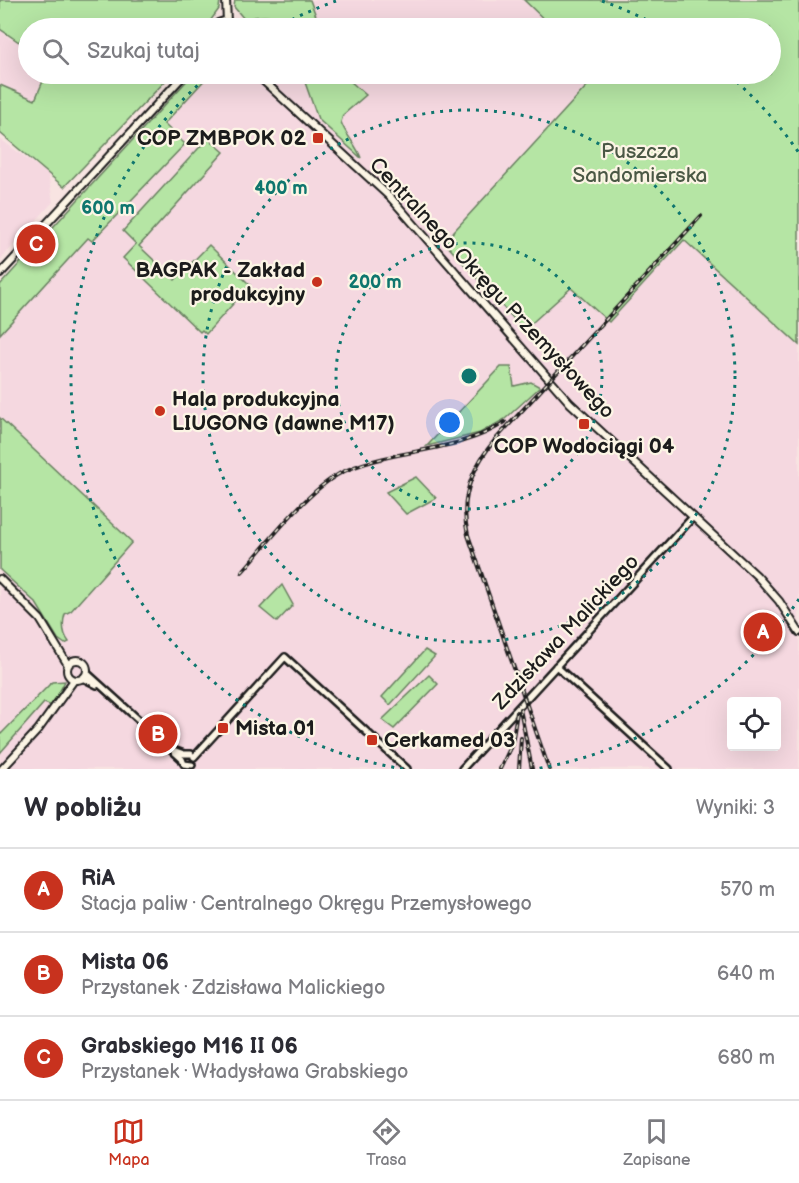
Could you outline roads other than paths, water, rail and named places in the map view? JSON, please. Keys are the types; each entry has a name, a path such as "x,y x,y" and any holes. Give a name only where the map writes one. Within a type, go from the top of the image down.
{"street":[{"path":"224,18 226,2"},
{"path":"0,274 176,84"},
{"name":"Centralnego Okręgu Przemysłowego","path":"267,84 382,190 568,401 768,588 799,632"},
{"name":"Zdzisława Malickiego","path":"462,769 693,517"},
{"path":"0,579 32,610 71,663 72,679 38,730 2,769"},
{"path":"178,769 188,762 285,657 407,769"},
{"path":"71,663 85,664 85,676"},
{"path":"556,666 669,769"},
{"path":"72,679 85,676 101,687 188,762"}],"railway":[{"path":"549,769 468,535 465,508 470,484 480,461 495,440 701,216"},
{"path":"242,572 291,515 333,477 366,463 468,439 505,422"},
{"path":"520,709 532,769"},
{"path":"500,769 512,744 517,712"},
{"path":"519,769 521,738"}],"place":[{"name":"COP ZMBPOK 02","path":"318,138"},
{"name":"Grabskiego M16 II 06","path":"36,244"},
{"name":"BAGPAK - Zakład produkcyjny","path":"317,282"},
{"name":"Hala produkcyjna LIUGONG (dawne M17)","path":"160,411"},
{"name":"COP Wodociągi 04","path":"584,424"},
{"name":"RiA","path":"763,632"},
{"name":"Mista 01","path":"223,728"},
{"name":"Mista 06","path":"158,734"},
{"name":"Cerkamed 03","path":"372,740"}],"park label":[{"name":"Puszcza Sandomierska","path":"640,163"}]}
